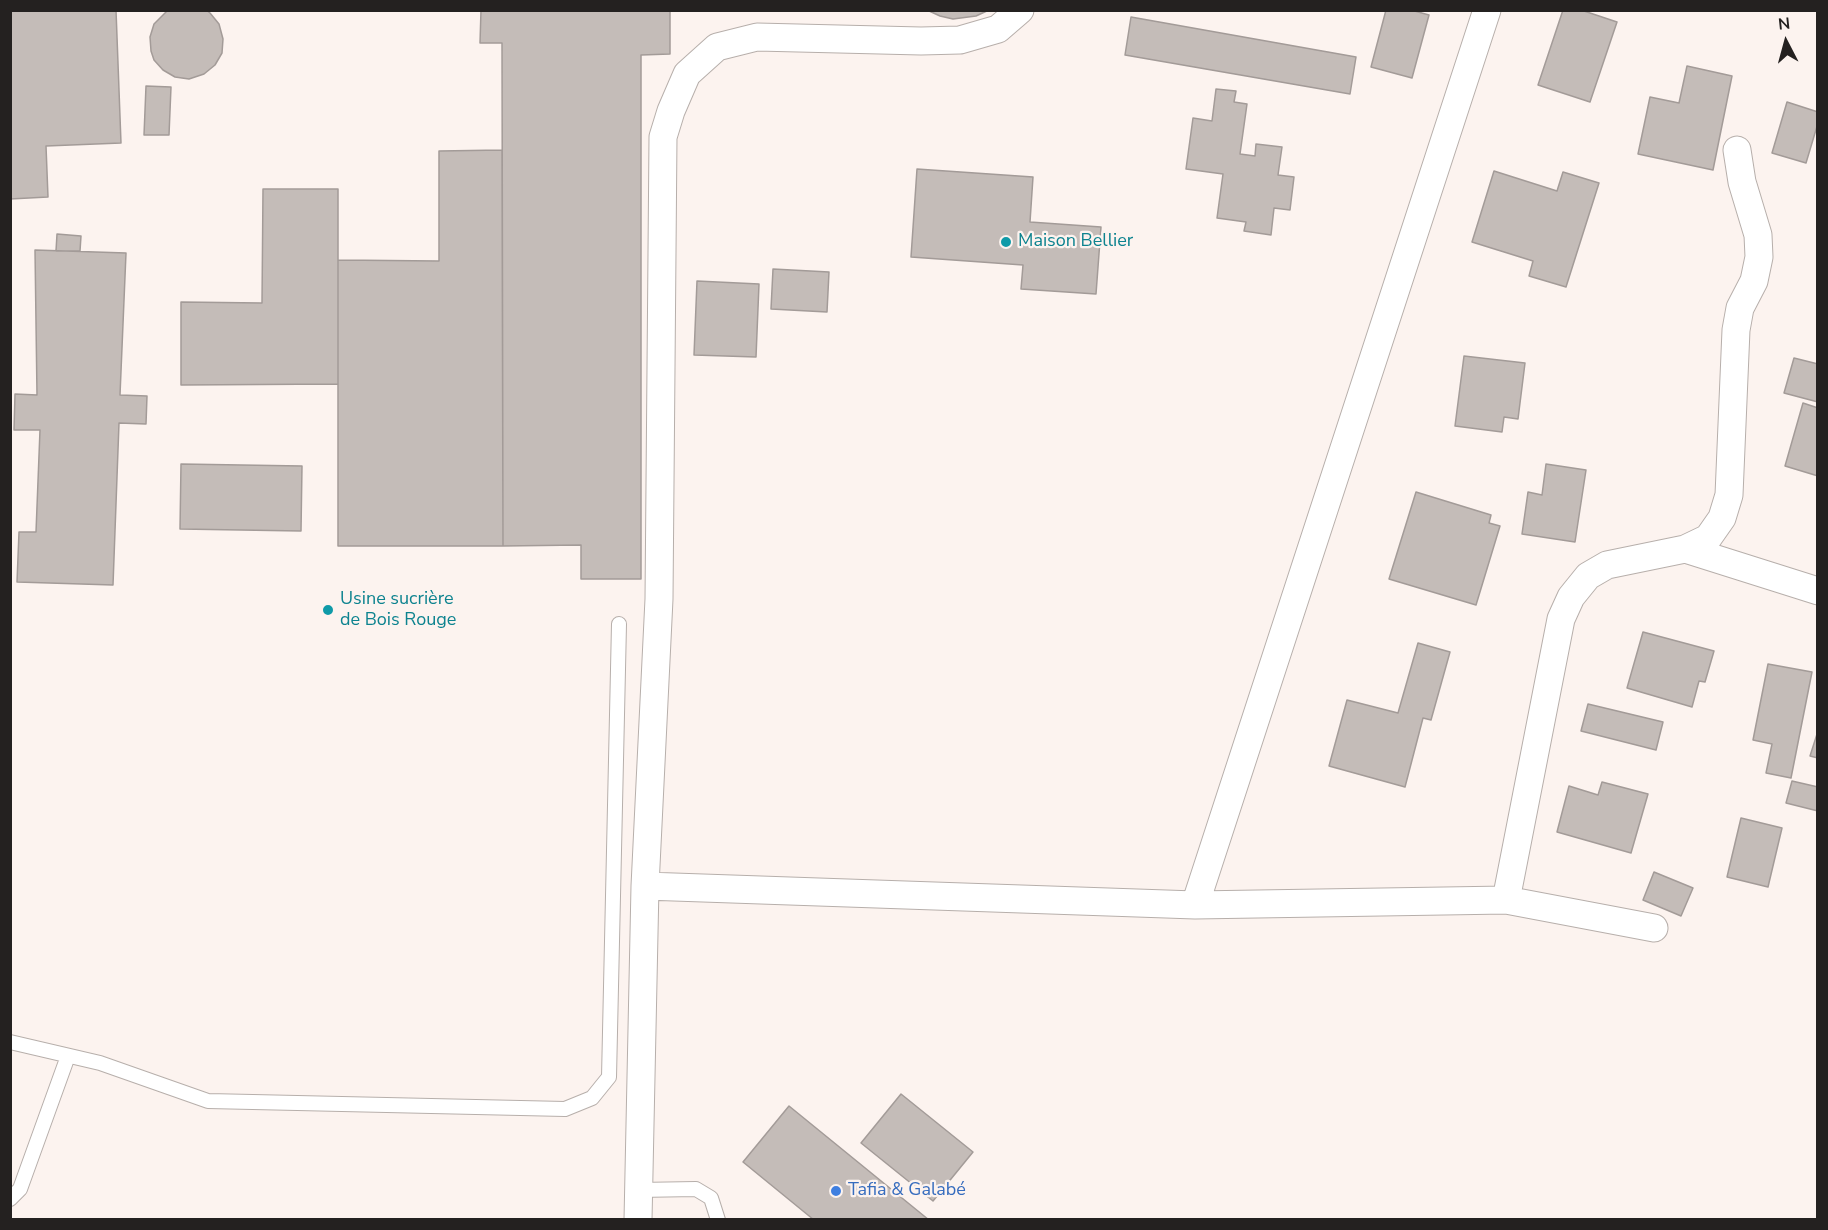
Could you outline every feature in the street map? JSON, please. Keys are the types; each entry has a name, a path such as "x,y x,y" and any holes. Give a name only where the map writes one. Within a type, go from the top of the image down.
{"street":[{"path":"638,1220 645,886 659,599 663,137 671,111 687,74 717,47 758,37 960,40 998,29 1020,10"},
{"path":"1195,905 1487,10"},
{"path":"1506,900 1561,619 1571,597 1588,576 1607,565 1685,549 1708,538 1722,518 1729,495 1736,330 1740,308 1754,281 1759,257 1758,235 1742,182 1737,150"},
{"path":"1685,549 1818,591"},
{"path":"645,886 1195,905 1506,900 1654,928"}],"lane":[{"path":"10,1042 100,1063 208,1101 565,1109 592,1098 609,1077 619,624"},
{"path":"10,1199 20,1189 68,1056"},
{"path":"638,1190 696,1189 711,1198 718,1220"}],"building":[{"path":"10,10 116,10 121,143 46,146 48,197 10,199"},
{"path":"168,10 206,10 219,24 223,39 222,53 215,65 204,74 189,79 175,77 163,70 154,60 150,37 154,24"},
{"path":"481,10 670,10 670,54 641,55 641,579 581,579 581,545 503,546 502,43 480,43"},
{"path":"927,10 989,10 976,16 953,19"},
{"path":"1386,10 1411,10 1429,15 1412,78 1371,67"},
{"path":"1563,10 1581,10 1617,22 1590,102 1538,85"},
{"path":"1131,17 1356,57 1350,94 1125,55"},
{"path":"1687,66 1732,76 1713,170 1638,154 1650,97 1679,103"},
{"path":"146,86 171,87 169,135 144,135"},
{"path":"1216,89 1236,91 1234,102 1247,104 1240,154 1255,156 1256,144 1282,147 1278,175 1294,177 1290,210 1274,208 1271,235 1244,231 1246,222 1217,218 1223,174 1186,169 1193,118 1212,121"},
{"path":"1787,102 1818,112 1818,123 1806,163 1772,153"},
{"path":"502,150 503,546 338,546 338,260 439,261 439,151"},
{"name":"Maison Bellier","path":"917,169 1033,177 1030,222 1101,227 1096,294 1021,289 1023,265 911,257"},
{"path":"1494,171 1557,191 1563,172 1599,183 1566,287 1529,276 1533,261 1472,242"},
{"path":"263,189 338,189 338,384 181,385 181,302 262,303"},
{"path":"57,234 81,236 80,251 56,251"},
{"path":"35,250 126,253 120,395 147,396 146,424 119,423 113,585 17,582 19,532 36,532 40,430 14,430 15,394 37,395"},
{"path":"773,269 829,272 827,312 771,309"},
{"path":"697,281 759,284 756,357 694,355"},
{"path":"1464,356 1525,363 1518,419 1504,417 1502,432 1455,426"},
{"path":"1794,358 1818,364 1818,402 1784,393"},
{"path":"1803,403 1818,408 1818,476 1785,466"},
{"path":"181,464 302,466 301,531 180,529"},
{"path":"1546,464 1586,470 1575,542 1522,534 1528,492 1542,495"},
{"path":"1416,492 1491,515 1489,523 1500,526 1476,605 1389,579"},
{"path":"1643,632 1714,651 1705,682 1699,681 1692,707 1627,688"},
{"path":"1418,643 1450,652 1431,720 1423,718 1405,787 1329,766 1347,700 1398,713"},
{"path":"1768,664 1812,672 1791,778 1766,773 1772,744 1753,740"},
{"path":"1588,704 1663,722 1656,750 1581,731"},
{"path":"1818,731 1818,758 1810,756"},
{"path":"1792,781 1818,787 1818,811 1786,803"},
{"path":"1602,782 1648,794 1631,853 1557,832 1569,786 1598,795"},
{"path":"1741,818 1782,828 1768,887 1727,877"},
{"path":"1654,872 1693,888 1681,916 1643,900"},
{"path":"901,1094 973,1152 933,1201 861,1143"},
{"name":"Tafia & Galabé","path":"789,1106 929,1220 814,1220 743,1162"}],"place":[{"name":"Maison Bellier","path":"1006,242"},
{"name":"Usine sucrière de Bois Rouge","path":"328,610"},
{"name":"Tafia & Galabé","path":"836,1191"}]}
